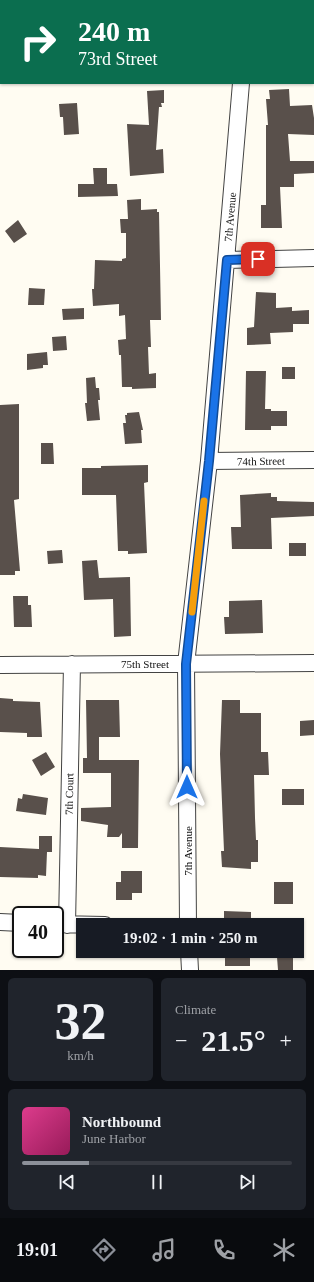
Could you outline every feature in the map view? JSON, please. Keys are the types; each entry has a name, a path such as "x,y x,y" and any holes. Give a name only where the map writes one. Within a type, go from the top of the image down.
{"street":[{"name":"7th Avenue","path":"188,918 186,664 209,461 241,84"},
{"path":"227,260 314,258"},
{"name":"74th Street","path":"209,461 314,460"},
{"name":"75th Street","path":"0,665 314,663"},
{"name":"7th Court","path":"62,906 72,664"},
{"path":"0,922 12,923"},
{"path":"64,924 76,924"},
{"path":"189,958 190,970"}],"building":[{"path":"289,89 290,106 312,105 314,118 314,135 288,134 290,161 314,161 314,173 294,174 294,187 280,187 282,228 261,228 261,205 266,205 266,125 268,125 266,99 270,99 269,90"},
{"path":"164,90 164,103 161,103 162,107 159,107 156,150 163,149 164,173 130,176 127,124 149,125 147,91"},
{"path":"77,103 79,134 64,135 63,117 60,117 59,104"},
{"path":"93,168 107,168 107,184 117,184 118,196 78,197 78,184 94,184"},
{"path":"141,199 141,210 157,209 157,212 159,212 161,320 150,320 151,347 148,347 149,374 156,373 156,388 132,389 132,387 122,387 121,355 119,355 118,340 126,339 125,315 119,316 119,304 93,306 92,289 94,289 95,260 122,261 122,259 126,258 126,233 121,233 120,219 128,219 127,200"},
{"path":"18,220 27,234 14,243 5,231"},
{"path":"29,288 45,289 44,305 28,305"},
{"path":"256,292 276,293 276,308 292,307 292,311 309,310 309,324 293,324 293,332 270,333 271,344 247,345 247,328 254,327"},
{"path":"84,308 84,319 63,320 62,309"},
{"path":"66,336 67,350 53,351 52,337"},
{"path":"47,352 48,365 43,365 43,368 27,370 27,354"},
{"path":"282,367 295,367 295,379 282,379"},
{"path":"246,371 266,371 265,409 271,409 271,411 287,411 287,426 271,426 271,430 245,430"},
{"path":"95,377 96,388 99,388 100,400 98,400 100,420 87,421 85,403 87,403 86,378"},
{"path":"19,404 19,499 14,500 20,571 15,571 15,575 0,575 0,405"},
{"path":"139,412 143,430 141,430 142,443 125,444 123,423 126,423 125,415 127,415 127,413"},
{"path":"41,443 53,443 54,464 41,464"},
{"path":"148,465 148,482 144,483 147,553 128,554 128,551 118,551 116,495 82,495 82,468"},
{"path":"271,493 271,497 277,497 277,501 314,502 314,516 271,518 272,549 232,549 231,527 241,527 240,495"},
{"path":"289,543 306,543 306,556 289,556"},
{"path":"62,550 63,563 48,564 47,551"},
{"path":"97,560 99,578 130,577 131,636 114,637 113,599 84,600 82,561"},
{"path":"13,596 28,596 28,605 31,605 32,627 14,627"},
{"path":"262,600 263,633 225,634 224,617 229,617 229,601"},
{"path":"0,698 13,699 13,701 40,702 42,737 27,737 27,733 0,732"},
{"path":"86,700 119,700 120,737 99,737 99,760 139,760 138,848 122,848 122,833 119,837 107,837 108,825 81,821 81,808 111,807 111,773 83,773 83,758 87,758"},
{"path":"222,700 240,700 240,713 261,713 261,752 268,752 269,775 254,775 258,862 251,862 251,869 222,867 221,851 224,851 220,754"},
{"path":"314,720 314,735 300,736 300,721"},
{"path":"46,752 55,767 41,776 32,760"},
{"path":"282,789 304,789 304,805 282,805"},
{"path":"23,794 48,798 46,815 16,811 18,798 22,799"},
{"path":"39,836 52,836 52,852 47,852 46,876 38,875 38,878 0,877 0,847 39,849"},
{"path":"121,871 142,871 142,893 132,893 132,900 116,900 116,882 121,882"},
{"path":"274,882 293,882 293,904 274,904"},
{"path":"224,911 251,912 251,918 224,918"},
{"path":"225,958 250,958 250,966 225,966"},
{"path":"277,958 293,958 293,970 278,970"}],"slow traffic":[{"path":"192,612 204,501"}],"route":[{"path":"187,787 186,664 209,461 227,260 258,259"}]}
